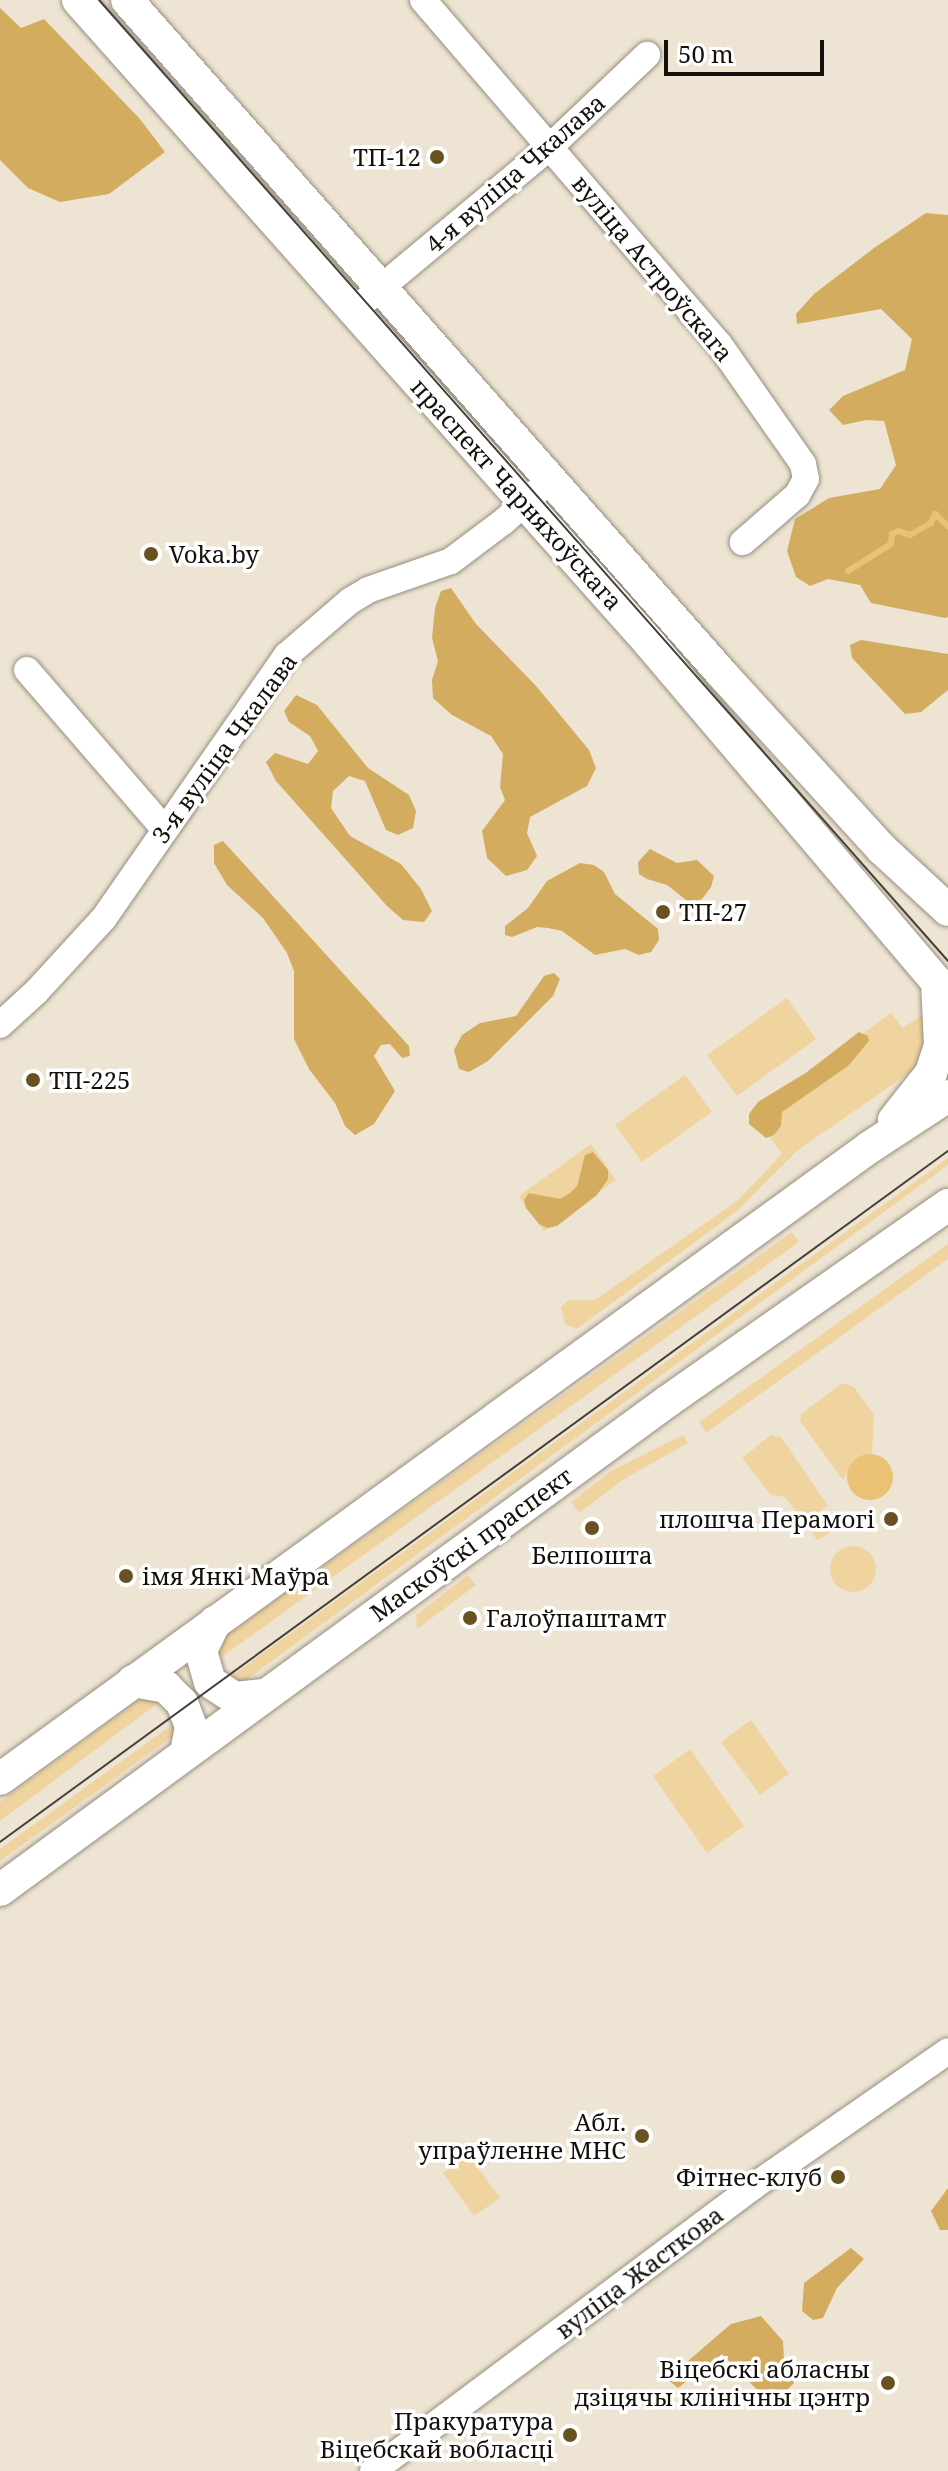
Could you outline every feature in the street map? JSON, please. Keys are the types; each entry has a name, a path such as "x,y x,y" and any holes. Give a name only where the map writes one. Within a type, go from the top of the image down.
{"main road":[{"name":"праспект Чарняхоўскага","path":"78,0 709,711 943,988"},
{"name":"праспект Чарняхоўскага","path":"127,0 550,480 882,849 948,910"},
{"path":"870,1147 931,1073 940,1045 943,988"},
{"path":"0,1779 870,1147 948,1096"},
{"name":"Маскоўскі праспект","path":"0,1890 668,1401 948,1205"},
{"path":"215,1622 201,1651 210,1682 235,1698 264,1695"},
{"path":"133,1681 166,1687 182,1703 191,1727 186,1753"}],"street":[{"name":"вуліца Астроўскага","path":"423,0 719,344 803,464 806,479 797,495 743,542"},
{"name":"4-я вуліца Чкалава","path":"353,311 550,147 647,55"},
{"name":"3-я вуліца Чкалава","path":"0,1025 36,992 104,918 287,655 350,601 395,578 451,561 550,480"},
{"path":"27,670 165,830"},
{"name":"вуліца Жасткова","path":"373,2471 744,2193 948,2051"}],"shaded area":[{"path":"0,8 21,28 44,19 140,119 165,152 109,194 60,202 28,188 0,160"},
{"path":"926,213 948,215 948,617 945,618 871,603 860,585 828,579 810,586 796,577 787,551 795,519 829,498 880,489 896,465 884,421 866,420 843,425 829,410 843,396 905,370 912,339 881,309 797,324 796,314 814,294"},
{"path":"451,588 476,624 537,687 589,750 596,768 587,786 530,817 527,833 537,856 527,870 506,876 487,858 482,831 505,800 500,787 503,754 491,736 452,715 433,698 432,680 438,661 432,638 435,608 441,591"},
{"path":"861,640 948,654 948,690 921,712 905,714 852,658 850,645"},
{"path":"296,695 317,705 368,768 409,795 416,811 413,828 398,835 386,830 365,781 349,776 333,791 331,808 350,836 401,864 421,889 432,911 424,922 403,920 387,906 276,781 266,762 275,753 308,764 318,751 310,736 289,722 284,711"},
{"path":"223,841 409,1046 410,1056 402,1058 390,1044 381,1045 374,1056 395,1091 374,1124 355,1135 345,1126 335,1103 309,1069 294,1039 294,971 287,953 263,918 227,885 214,863 214,845"},
{"path":"650,849 677,863 697,860 714,876 711,887 702,899 691,904 667,885 639,874 638,862"},
{"path":"580,863 594,865 604,872 615,894 658,929 659,940 651,952 639,955 625,949 595,955 562,931 548,928 537,927 512,937 505,935 505,926 528,908 547,881"},
{"path":"554,973 560,979 553,996 488,1061 469,1072 459,1069 454,1050 462,1035 480,1023 516,1016 544,976"},
{"path":"787,998 816,1039 737,1096 707,1055"},
{"path":"928,1011 924,1053 912,1071 798,1150 737,1211 577,1329 565,1324 561,1307 569,1300 595,1300 737,1201 782,1154 753,1114 891,1013 903,1028"},
{"path":"859,1032 868,1036 869,1041 848,1066 782,1112 781,1126 774,1135 766,1138 749,1124 749,1114 758,1102 807,1072"},
{"path":"685,1075 712,1112 642,1162 615,1125"},
{"path":"591,1144 616,1180 544,1231 519,1196"},
{"path":"593,1152 608,1170 608,1179 597,1195 557,1226 547,1228 539,1224 526,1208 524,1200 529,1193 560,1199 570,1193 577,1186 585,1155"},
{"path":"948,1158 948,1165 242,1683 226,1680"},
{"path":"792,1232 799,1242 212,1664 224,1637"},
{"path":"948,1244 948,1259 706,1433 699,1422"},
{"path":"842,1383 854,1387 874,1415 872,1453 856,1458 843,1480 800,1421 801,1414"},
{"path":"683,1435 688,1443 624,1479 579,1513 571,1502 611,1471"},
{"path":"771,1435 781,1437 828,1506 822,1509 831,1532 817,1540 785,1497 771,1495 742,1458"},
{"path":"870,1454 887,1460 893,1477 887,1494 870,1500 853,1494 847,1477 853,1460"},
{"path":"853,1546 869,1553 876,1569 869,1585 853,1592 837,1585 830,1569 837,1553"},
{"path":"468,1575 476,1585 417,1629 416,1615"},
{"path":"145,1696 165,1698 0,1821 0,1802"},
{"path":"180,1719 176,1734 0,1861 0,1849"},
{"path":"751,1720 789,1774 760,1795 721,1742"},
{"path":"690,1749 744,1826 707,1853 653,1776"},
{"path":"468,2154 500,2198 474,2216 443,2173"},
{"path":"948,2188 948,2230 940,2230 931,2211"},
{"path":"851,2248 864,2259 837,2288 823,2318 813,2320 802,2311 804,2283"},
{"path":"761,2316 783,2341 784,2360 794,2383 772,2405 722,2354 678,2388 667,2379 731,2324"}],"waterway":[{"path":"848,571 891,544 892,534 898,531 910,535 931,523 935,514 948,526"}],"tram line":[{"path":"99,0 948,961"},
{"path":"0,1842 948,1151"}],"place":[{"name":"ТП-12","path":"437,157"},
{"name":"Voka.by","path":"151,554"},
{"name":"ТП-27","path":"663,912"},
{"name":"ТП-225","path":"33,1080"},
{"name":"плошча Перамогі","path":"891,1519"},
{"name":"Белпошта","path":"592,1528"},
{"name":"імя Янкі Маўра","path":"126,1576"},
{"name":"Галоўпаштамт","path":"470,1618"},
{"name":"Абл. упраўленне МНС","path":"642,2136"},
{"name":"Фітнес-клуб","path":"838,2177"},
{"name":"Віцебскі абласны дзіцячы клінічны цэнтр","path":"888,2383"},
{"name":"Пракуратура Віцебскай вобласці","path":"570,2435"}]}
